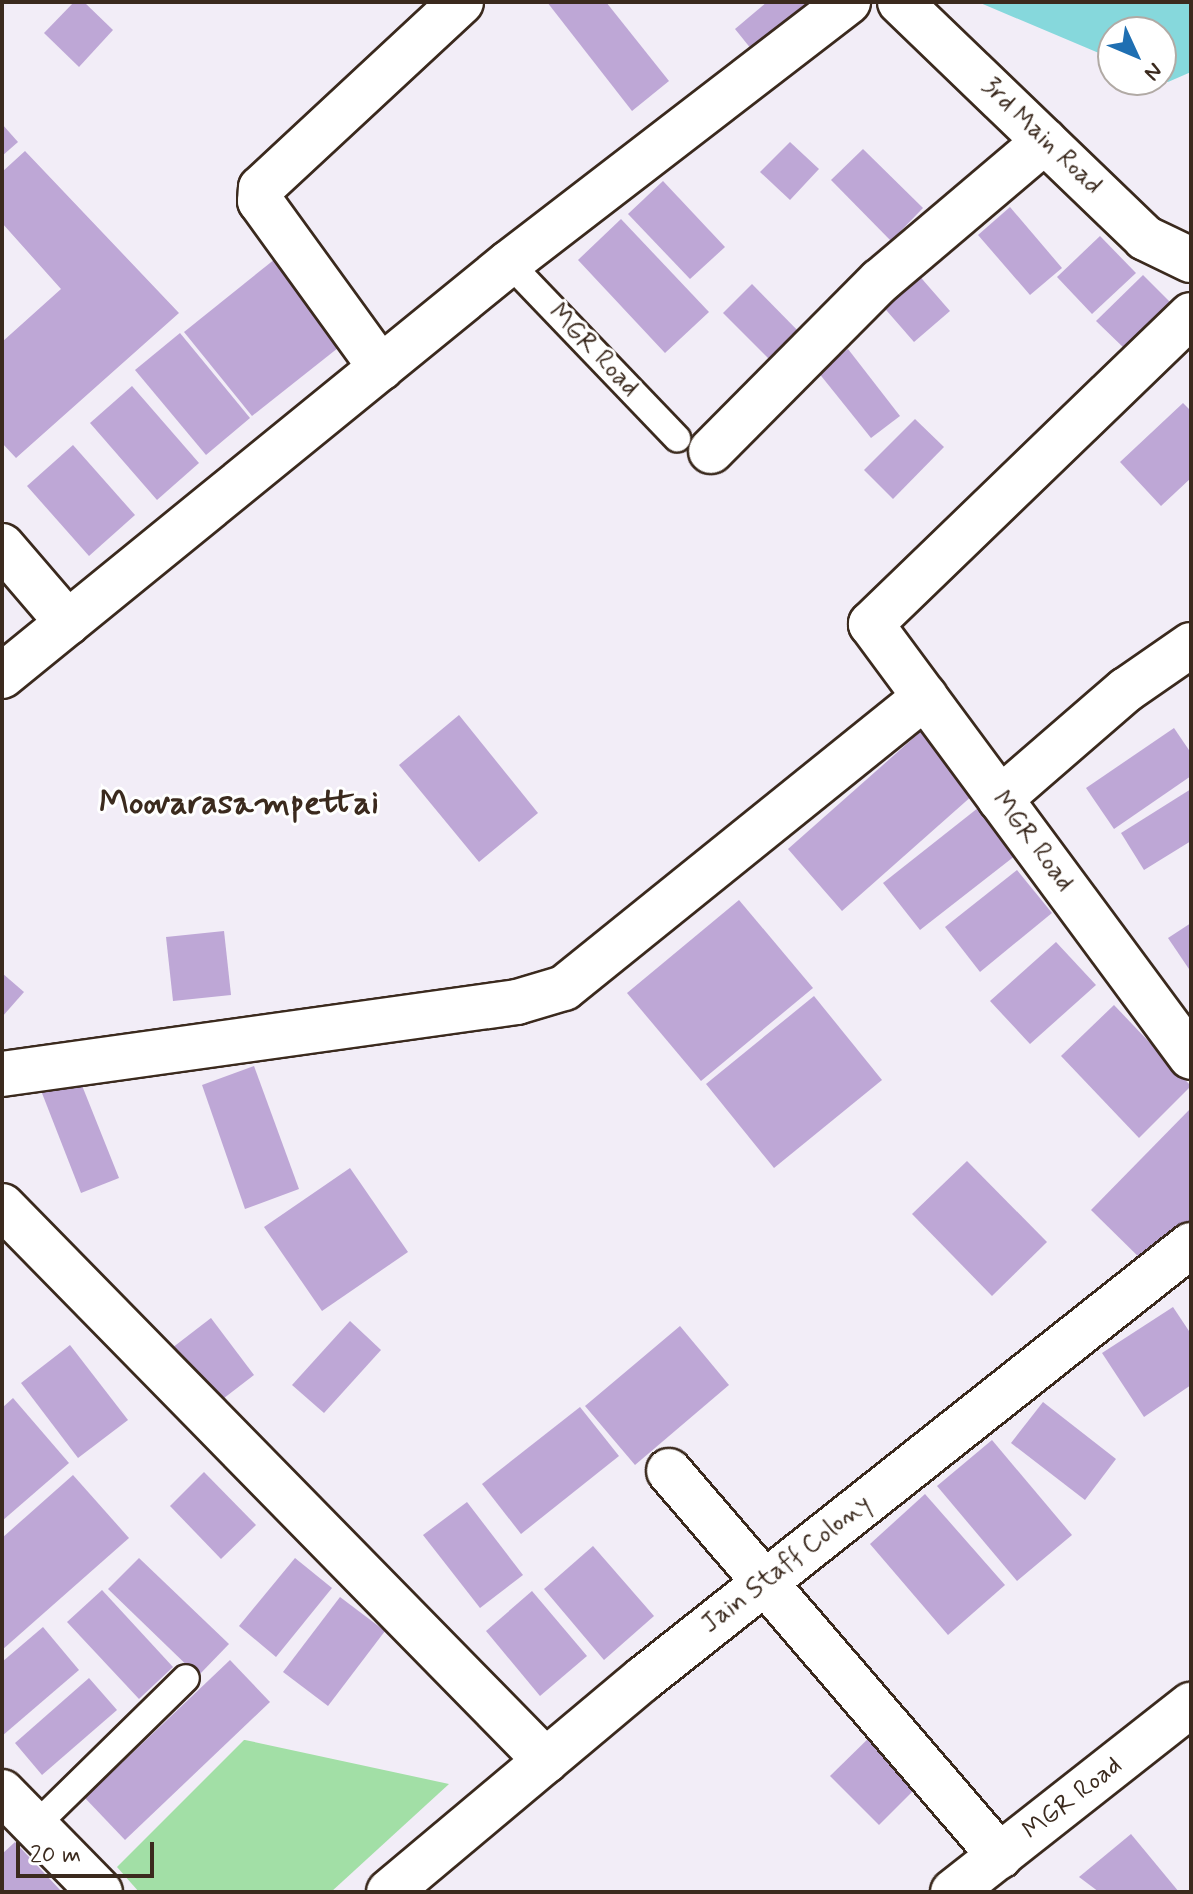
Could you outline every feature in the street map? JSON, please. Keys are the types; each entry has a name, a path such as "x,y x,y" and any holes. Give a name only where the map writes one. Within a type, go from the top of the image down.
{"street":[{"path":"381,368 260,201 261,188 461,2"},
{"path":"2,676 509,263 848,2"},
{"name":"3rd Main Road","path":"900,2 1145,238 1191,260"},
{"path":"694,445 1045,141"},
{"name":"MGR Road","path":"1191,315 872,621 872,628 1191,1057"},
{"path":"2,546 68,623"},
{"path":"1000,799 1126,690 1191,645"},
{"path":"2,1074 517,1002 564,988 595,969 925,697"},
{"path":"2,1206 546,1761"},
{"name":"Jain Staff Colony","path":"389,1892 762,1585 1191,1245"},
{"path":"669,1471 762,1585 1000,1856"},
{"name":"MGR Road","path":"961,1890 1191,1705"},
{"path":"2,1792 100,1892"}],"lane":[{"name":"MGR Road","path":"509,263 694,445"},
{"path":"35,1826 186,1678"}],"green space":[{"path":"244,1740 449,1784 331,1892 139,1892 117,1867"}],"water":[{"path":"978,2 1191,2 1191,72 1177,78 1177,16 1097,16 1097,52"}],"building":[{"path":"74,2 84,2 113,30 79,67 44,33"},
{"path":"547,2 606,2 669,81 632,111"},
{"path":"767,2 810,2 752,50 735,29"},
{"path":"2,124 18,142 2,156"},
{"path":"790,142 819,169 790,200 760,172"},
{"path":"863,149 923,208 891,241 831,180"},
{"path":"25,151 179,313 16,458 2,443 2,342 61,289 2,223 2,172"},
{"path":"663,181 725,247 690,279 628,214"},
{"path":"1010,207 1062,268 1030,295 978,235"},
{"path":"621,219 709,312 665,353 578,260"},
{"path":"1100,236 1136,273 1092,314 1057,277"},
{"path":"275,259 343,344 252,416 184,332"},
{"path":"916,272 950,311 914,342 880,303"},
{"path":"1143,275 1172,304 1126,350 1096,321"},
{"path":"752,284 804,337 775,365 723,313"},
{"path":"180,333 250,418 206,455 135,370"},
{"path":"848,349 900,416 871,438 818,372"},
{"path":"132,386 199,463 157,500 90,423"},
{"path":"1183,403 1191,411 1191,478 1161,506 1120,462"},
{"path":"915,419 944,447 893,499 864,470"},
{"path":"73,445 135,515 89,556 27,486"},
{"path":"459,715 538,813 479,862 399,765"},
{"path":"927,726 982,787 842,911 788,849"},
{"path":"1174,728 1191,753 1191,776 1114,829 1086,788"},
{"path":"1191,789 1191,841 1144,870 1121,833"},
{"path":"983,804 1020,852 920,930 883,883"},
{"path":"1017,870 1052,913 980,972 945,927"},
{"path":"739,900 813,988 701,1081 627,993"},
{"path":"1191,923 1191,972 1168,938"},
{"path":"224,931 231,995 173,1001 166,937"},
{"path":"1056,942 1096,985 1030,1044 990,1001"},
{"path":"2,973 24,992 2,1017"},
{"path":"814,996 882,1080 774,1168 706,1084"},
{"path":"1114,1005 1191,1086 1139,1138 1061,1056"},
{"path":"254,1066 299,1189 245,1209 202,1085"},
{"path":"77,1073 119,1178 81,1193 40,1088"},
{"path":"1191,1108 1191,1226 1150,1268 1091,1210"},
{"path":"967,1161 1047,1242 992,1296 912,1214"},
{"path":"350,1168 408,1252 322,1311 264,1227"},
{"path":"1173,1307 1191,1334 1191,1385 1144,1417 1102,1353"},
{"path":"211,1318 254,1375 215,1405 172,1348"},
{"path":"350,1321 381,1350 324,1413 292,1385"},
{"path":"680,1326 729,1385 635,1465 585,1406"},
{"path":"70,1345 128,1420 78,1458 21,1383"},
{"path":"13,1398 69,1463 2,1521 2,1408"},
{"path":"1043,1402 1116,1459 1085,1500 1011,1443"},
{"path":"580,1407 619,1456 521,1534 482,1484"},
{"path":"992,1440 1072,1535 1017,1581 937,1486"},
{"path":"204,1472 256,1525 221,1559 170,1506"},
{"path":"73,1475 129,1538 2,1650 2,1538"},
{"path":"925,1494 1005,1585 948,1635 870,1544"},
{"path":"467,1502 523,1575 480,1608 423,1535"},
{"path":"593,1546 654,1616 604,1660 544,1589"},
{"path":"139,1558 229,1644 198,1676 108,1589"},
{"path":"295,1558 332,1588 276,1657 239,1626"},
{"path":"102,1590 173,1667 139,1699 67,1622"},
{"path":"532,1591 587,1656 540,1696 486,1631"},
{"path":"340,1597 385,1631 328,1706 283,1672"},
{"path":"43,1627 79,1670 2,1736 2,1662"},
{"path":"230,1660 270,1702 125,1840 85,1798"},
{"path":"89,1678 117,1710 42,1775 15,1743"},
{"path":"877,1730 925,1779 879,1825 830,1776"},
{"path":"1131,1834 1179,1892 1099,1892 1079,1877"},
{"path":"15,1842 62,1892 2,1892 2,1854"}],"district":[{"name":"Moovarasampettai","path":"239,804"}]}
